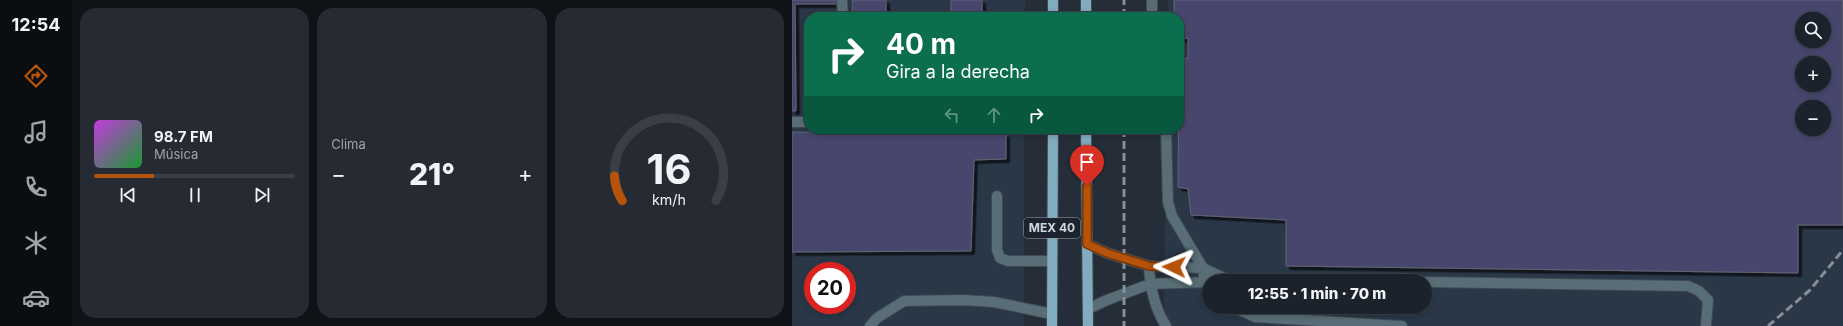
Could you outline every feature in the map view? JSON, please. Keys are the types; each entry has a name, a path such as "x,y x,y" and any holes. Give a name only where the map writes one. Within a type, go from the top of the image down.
{"main road":[{"path":"1053,0 1053,12"},
{"path":"1086,0 1086,12"},
{"name":"MEX 40","path":"1052,326 1053,134"},
{"name":"MEX 40","path":"1086,134 1088,326"}],"lane":[{"path":"842,0 843,12"},
{"path":"1152,0 1152,12"},
{"path":"792,122 804,122"},
{"path":"1166,134 1168,202 1172,216 1205,274"},
{"path":"997,196 997,250 1000,258 1008,261 1052,261"},
{"path":"1087,244 1107,253 1149,266 1203,268 1216,274"},
{"path":"1149,266 1150,284 1156,307 1166,326"},
{"path":"1432,282 1688,286 1699,292 1708,300 1706,326"},
{"path":"1088,309 1107,300 1150,284 1202,283"},
{"path":"870,326 877,318 904,301 963,300 994,302 1052,314"},
{"path":"1248,314 1255,317 1264,318 1402,326"}],"shaded area":[{"path":"792,0 1025,0 1025,12 804,12 804,134 1024,134 1024,326 792,326"},
{"path":"1168,0 1843,0 1843,326 1164,326 1166,134 1184,134 1184,12 1168,12"}],"building":[{"path":"792,0 836,0 836,4 795,4 796,111 792,111"},
{"path":"852,0 886,0 886,12 853,12"},
{"path":"951,0 982,0 982,12 951,12"},
{"path":"1174,0 1843,0 1843,225 1798,225 1798,273 1286,266 1286,220 1191,215 1188,189 1178,187 1178,134 1184,134 1184,58 1188,58 1188,38 1184,38 1184,12 1174,12"},
{"path":"792,132 804,132 804,134 1006,134 1006,159 974,160 971,251 792,252"}],"railway":[{"path":"1124,0 1124,12"},
{"path":"1124,134 1124,326"},
{"path":"1768,326 1810,290 1843,250"}],"route":[{"path":"1087,186 1087,244 1107,253 1149,266 1174,267"}]}
